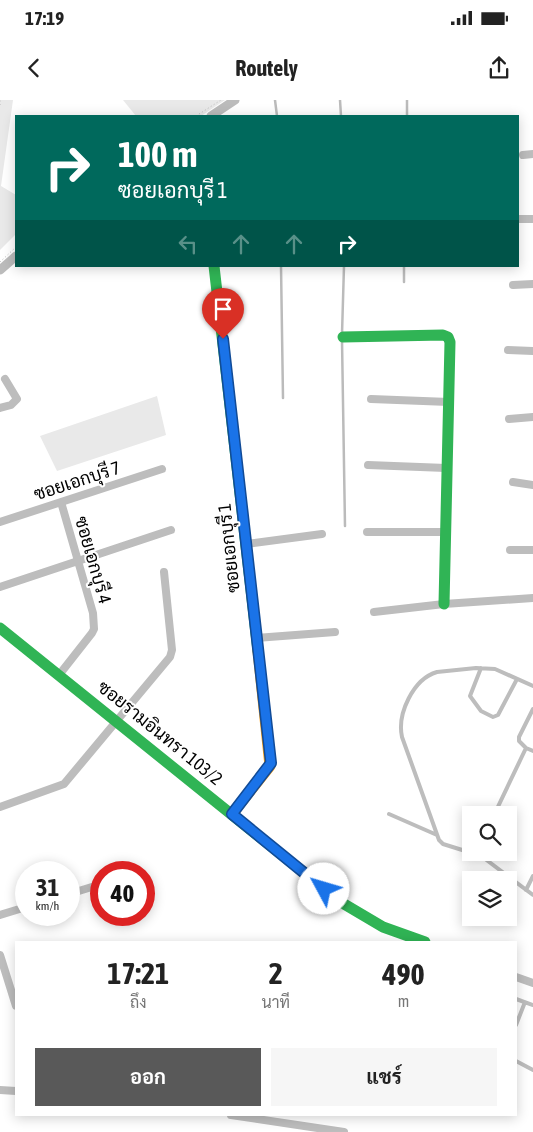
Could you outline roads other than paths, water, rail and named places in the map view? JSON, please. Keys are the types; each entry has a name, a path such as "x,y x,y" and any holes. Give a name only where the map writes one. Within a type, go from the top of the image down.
{"street":[{"path":"523,155 533,154"},
{"path":"519,219 533,219"},
{"name":"ซอยเอกบุรี 1","path":"214,267 271,763 232,814"},
{"path":"513,284 533,284"},
{"path":"343,337 443,335 448,337 450,342 444,604"},
{"path":"508,350 533,350"},
{"path":"0,408 11,405 18,399 5,379"},
{"path":"371,399 448,402"},
{"path":"509,419 533,417"},
{"path":"368,464 446,468"},
{"name":"ซอยเอกบุรี 7","path":"0,522 162,469"},
{"path":"514,482 533,485"},
{"name":"ซอยเอกบุรี 4","path":"59,675 94,629 94,614 61,502"},
{"path":"0,587 171,530"},
{"path":"367,532 445,532"},
{"path":"246,544 322,534"},
{"path":"510,550 533,550"},
{"path":"0,807 64,784 172,654 164,572"},
{"path":"374,612 444,604 533,598"},
{"name":"ซอยรามอินทรา 103/2","path":"0,628 339,901 356,913 383,927 422,941"},
{"path":"256,638 335,632"},
{"path":"0,915 15,910"},
{"path":"0,955 15,1001"},
{"path":"517,977 533,983"},
{"path":"0,1090 15,1091"},
{"path":"239,1116 344,1132"}],"lane":[{"path":"481,668 470,696 481,711 493,717 498,715 517,679"},
{"path":"462,849 443,844 437,835 402,738 401,723 403,715 414,691 431,674 481,668 500,670 533,686"},
{"path":"533,708 519,737 519,742 533,751"},
{"path":"498,806 526,748"},
{"path":"389,814 437,835"},
{"path":"486,861 533,894"},
{"path":"526,890 533,876"},
{"path":"517,998 533,1005"},
{"path":"517,1022 525,1002"},
{"path":"517,1062 533,1070"}],"waterway":[{"path":"212,115 235,100"},
{"path":"275,100 277,115"},
{"path":"340,100 341,115"},
{"path":"407,100 407,115"},
{"path":"0,270 15,257"},
{"path":"281,267 283,398"},
{"path":"342,334 344,267"},
{"path":"404,267 404,282"},
{"path":"342,340 345,526"}]}
